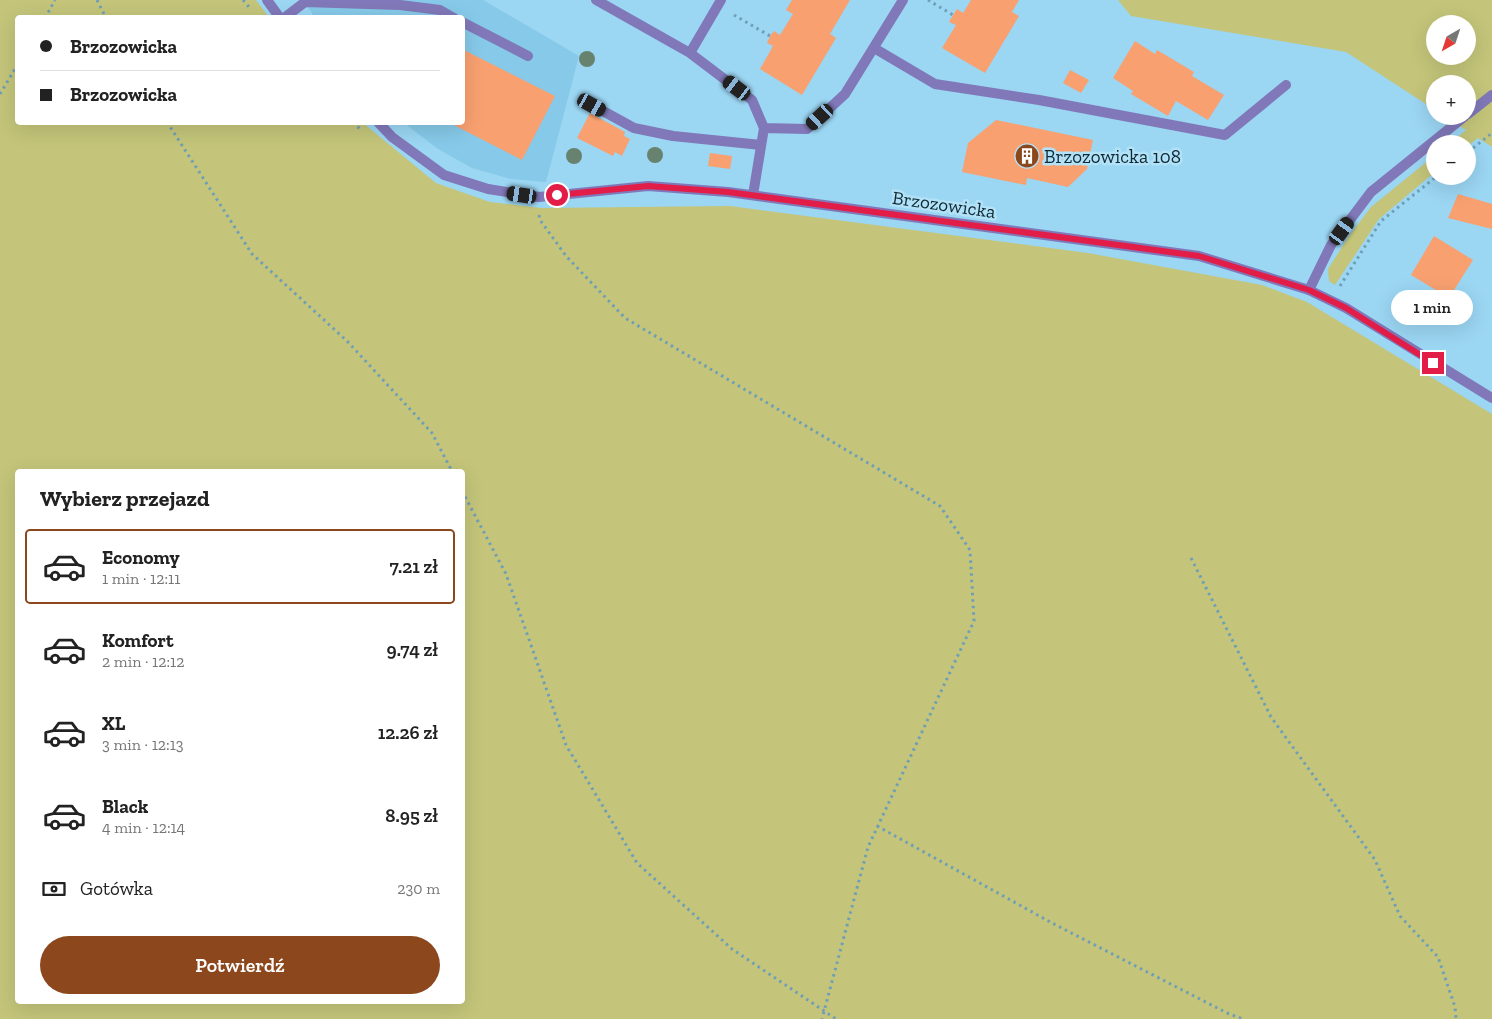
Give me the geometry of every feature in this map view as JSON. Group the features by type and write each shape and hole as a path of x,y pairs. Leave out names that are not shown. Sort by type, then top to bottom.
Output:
{"street":[{"path":"267,0 278,15"},
{"path":"596,0 690,52 752,100 764,128 754,195"},
{"path":"764,128 807,129 845,94 903,0"},
{"path":"288,15 305,2 400,5 440,10 449,15"},
{"path":"690,52 720,3"},
{"path":"465,24 528,56"},
{"path":"874,48 935,84 1039,100 1225,135 1286,85"},
{"path":"1476,107 1492,95"},
{"path":"592,105 634,128 673,136 761,146"},
{"name":"Brzozowicka","path":"381,125 392,137 444,175 488,190 538,197 648,186 754,195 1199,256 1309,290 1346,308 1492,398"},
{"path":"1309,290 1331,246 1371,192 1454,125"}],"path":[{"path":"47,15 55,0"},
{"path":"97,0 104,15"},
{"path":"928,0 953,15"},
{"path":"720,3 770,36"},
{"path":"0,94 15,69"},
{"path":"169,125 252,254 348,341 432,433 451,469"},
{"path":"356,125 368,136"},
{"path":"1476,146 1492,133"},
{"path":"1337,290 1381,221 1426,185"},
{"path":"547,213 538,213 540,220 566,256 625,318 940,506 970,550 974,621 868,847 822,1019"},
{"path":"465,497 506,574 566,745 637,863 732,949 836,1019"},
{"path":"1191,558 1271,717 1375,860 1400,916 1438,957 1455,1007 1456,1019"},
{"path":"878,826 1052,923 1227,1013 1243,1019"}],"shaded area":[{"path":"303,0 483,0 579,56 546,182 511,179 472,168 438,149 407,125 465,125 465,15 312,15"}],"green space":[{"path":"0,0 256,0 267,15 15,15 15,125 365,125 436,183 490,202 541,208 730,206 1088,253 1262,285 1307,302 1492,414 1492,1019 0,1019"},
{"path":"1118,0 1492,0 1492,147 1478,138 1476,140 1476,135 1460,135 1466,130 1458,125 1476,125 1476,75 1426,75 1426,104 1346,52 1131,16"},
{"path":"1426,162 1426,180 1379,219 1335,285 1329,281 1328,269 1349,236 1371,207"}],"building":[{"path":"792,0 850,0 830,34 836,38 802,95 760,69 773,46 767,43 770,36 774,31 780,35 793,14 786,10"},
{"path":"971,0 1019,0 1012,12 1019,16 985,73 942,48 956,25 949,22 953,15 957,9 963,13"},
{"path":"1135,41 1155,54 1157,50 1194,72 1192,76 1224,95 1208,120 1176,101 1168,116 1131,94 1133,91 1113,78"},
{"path":"465,51 555,96 522,160 454,125 465,125"},
{"path":"1070,70 1089,80 1081,93 1063,83"},
{"path":"590,113 625,132 624,136 630,139 622,156 615,152 613,156 577,138"},
{"name":"Brzozowicka 108","path":"996,120 1093,140 1087,169 1068,187 1027,178 1026,185 962,172 968,143"},
{"path":"710,153 732,156 730,169 708,166"},
{"path":"1458,194 1492,204 1492,229 1448,218"},
{"path":"1434,236 1473,260 1449,298 1411,275"}],"place":[{"name":"Brzozowicka 108","path":"1027,156"}],"route":[{"path":"557,195 648,186 728,192 1199,256 1309,290 1346,308 1433,363"}]}
